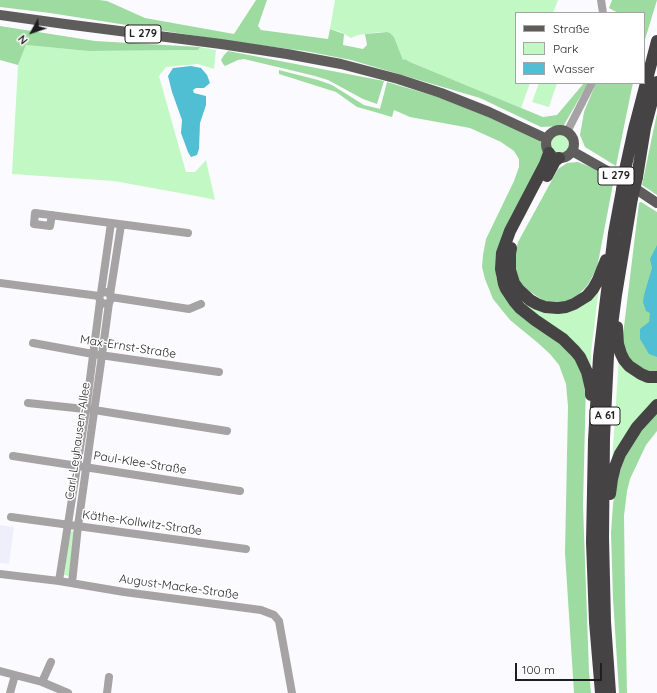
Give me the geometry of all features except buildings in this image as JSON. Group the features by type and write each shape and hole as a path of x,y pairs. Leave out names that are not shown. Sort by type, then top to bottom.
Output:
{"highway":[{"name":"A 61","path":"601,693 592,542 594,440 599,357 614,232 625,170 657,41"},
{"name":"A 61","path":"610,693 606,622 604,538 604,438 608,356 616,295 632,198 645,128 657,82"},
{"path":"554,156 555,161 514,240 510,254 510,270 514,284 530,300 545,307 566,307 580,301 593,289 598,280 614,232"},
{"path":"554,156 545,164 510,231 502,254 501,269 504,284 514,301 527,314 569,344 584,364 590,385 590,418 594,440"},
{"path":"616,295 618,344 624,360 634,371 648,377 657,377"},
{"path":"604,538 608,526 609,499 612,479 620,454 637,427 657,405"}],"main road":[{"name":"L 279","path":"0,15 221,44 341,64 398,79 441,93 489,112 547,139"},
{"path":"558,130 567,132 573,138 574,142 572,151 567,156 554,156 546,146 547,139 553,132 558,130"},
{"name":"L 279","path":"572,151 657,203"}],"street":[{"path":"601,0 603,12"},
{"path":"567,132 591,84"},
{"path":"52,216 188,234"},
{"name":"Carl-Leyhausen-Allee","path":"72,583 78,526 87,467 93,354 111,223"},
{"name":"Carl-Leyhausen-Allee","path":"60,581 77,466 102,356 121,225"},
{"path":"2,284 100,297 105,292 109,293 110,298 189,309 201,304"},
{"name":"Max-Ernst-Straße","path":"33,343 102,356 219,372"},
{"path":"28,403 90,410 227,431"},
{"name":"Paul-Klee-Straße","path":"13,456 240,490"},
{"name":"Käthe-Kollwitz-Straße","path":"10,517 246,549"},
{"name":"August-Macke-Straße","path":"0,574 60,581 124,592 261,610 274,615 279,621 292,693"},
{"path":"42,682 51,662"},
{"path":"0,671 42,682 68,693"},
{"path":"10,693 15,675"},
{"path":"107,693 109,676"}],"shaded area":[{"path":"0,525 14,527 9,564 0,563"}],"green space":[{"path":"0,0 99,0 107,1 145,18 234,34 256,0 267,0 258,26 261,30 328,39 330,29 344,34 343,45 363,49 367,45 365,34 387,32 394,37 403,60 405,59 543,117 557,115 583,84 587,84 564,125 541,127 480,98 351,60 305,51 235,42 50,13 0,7"},
{"path":"335,0 558,0 553,12 515,12 515,84 530,84 521,108 405,59 403,60 394,37 390,33 380,32 358,35 351,38 339,31 330,29"},
{"path":"612,0 657,0 645,40 645,12 616,12 609,8"},
{"path":"0,26 95,41 200,47 198,50 88,51 26,45 18,65 0,60"},
{"path":"26,45 88,51 198,50 200,47 216,50 214,69 198,64 166,67 159,76 186,172 195,172 206,160 215,200 114,181 12,174 18,65"},
{"path":"228,51 384,81 377,104 363,99 328,80 315,76 244,59 225,66 221,60"},
{"path":"279,70 332,85 364,105 380,109 387,82 465,105 539,139 543,146 544,154 496,255 496,277 506,299 568,351 577,362 586,384 583,505 591,693 574,693 565,553 568,406 566,384 559,365 550,354 510,320 493,299 482,267 486,239 514,181 519,167 519,159 514,151 501,142 470,128 410,117 394,110 392,117 357,107 336,92 279,74"},
{"path":"539,84 557,84 549,107 532,102"},
{"path":"596,84 633,84 616,166 585,147 580,135 584,112"},
{"path":"657,113 657,195 642,185"},
{"path":"560,132 569,135 572,144 569,153 560,156 551,153 548,144 551,135"},
{"path":"578,162 593,168 613,184 597,268 587,286 579,294 566,302 544,301 523,287 516,275 514,258 518,242 558,169 567,163"},
{"path":"641,202 657,212 657,373 652,373 634,364 627,357 624,346 623,335 639,203"},
{"path":"509,273 549,312 599,287 591,353 591,370 522,305"},
{"path":"619,356 657,380 657,401 612,463"},
{"path":"657,413 657,431 646,445 630,479 627,491 624,516 627,693 619,693 613,598 611,533 613,504 617,481 626,454 640,431"},
{"path":"74,531 69,576 64,575 70,532"}],"water":[{"path":"191,66 201,68 207,75 210,83 204,88 196,88 193,90 194,93 206,96 206,105 200,123 199,149 197,155 191,157 181,133 182,120 168,76 173,68"},
{"path":"657,245 657,357 649,354 640,339 640,329 649,322 650,313 646,311 643,302 652,268 650,259"}]}
